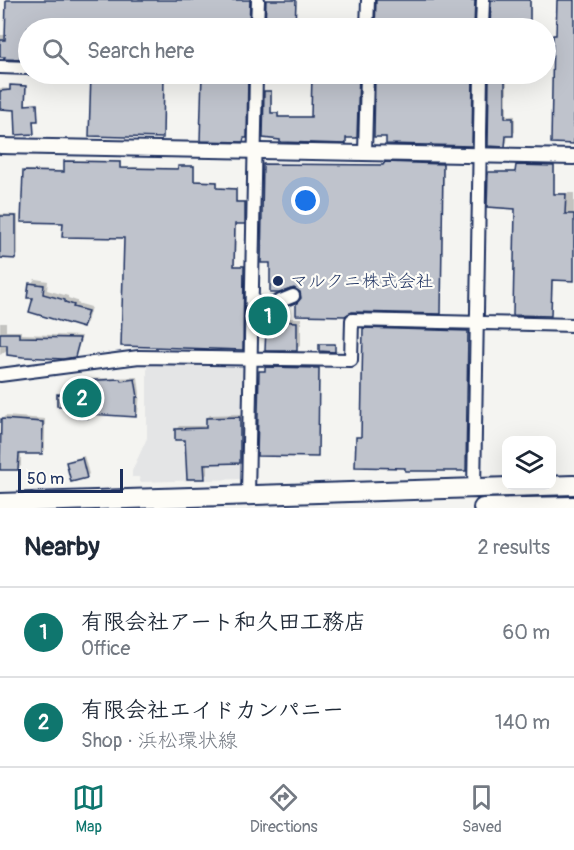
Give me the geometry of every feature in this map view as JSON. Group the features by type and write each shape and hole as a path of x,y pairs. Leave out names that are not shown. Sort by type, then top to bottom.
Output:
{"main road":[{"path":"0,503 574,485"},
{"path":"483,508 574,506"}],"street":[{"path":"257,18 258,0"},
{"path":"367,18 368,0"},
{"path":"482,18 483,0"},
{"path":"0,67 18,68"},
{"path":"248,496 256,84"},
{"path":"365,153 367,84"},
{"path":"474,489 481,84"},
{"path":"0,146 574,157"},
{"path":"251,309 258,310 293,296"},
{"path":"0,375 139,357 351,360 352,320 574,325"}],"shaded area":[{"path":"147,362 240,364 243,367 241,479 140,482 139,477 132,477 132,471 147,438"}],"building":[{"path":"6,0 250,0 249,18 18,18 18,60 0,57 0,40 5,40"},
{"path":"266,0 296,0 295,18 265,18"},
{"path":"376,0 475,0 474,18 375,18"},
{"path":"491,0 530,0 530,18 490,18"},
{"path":"557,0 574,0 574,144 551,143 552,84 556,84"},
{"path":"91,84 164,84 163,138 89,136"},
{"path":"202,84 248,84 247,138 244,138 243,142 200,141"},
{"path":"312,84 359,84 357,138 346,138 346,144 280,142 280,140 263,138 264,91 271,91 271,113 278,113 278,117 311,117"},
{"path":"375,84 473,84 472,146 386,144 386,137 374,137"},
{"path":"489,84 505,84 505,118 513,118 513,136 506,136 505,147 488,146"},
{"path":"10,85 26,86 25,105 37,104 38,121 33,121 34,134 16,135 15,110 0,109 0,91 10,90"},
{"path":"64,161 120,162 120,168 178,169 178,166 194,166 194,181 217,182 217,188 236,189 236,202 245,202 245,224 235,224 234,266 244,266 243,350 121,346 124,238 62,237 63,223 21,222 23,171 64,172"},
{"path":"385,162 443,164 441,314 352,312 345,316 296,315 296,304 301,298 300,292 294,288 279,293 270,293 270,263 261,263 263,164 383,165"},
{"path":"516,165 554,166 554,194 566,194 565,214 574,214 574,281 552,280 551,316 513,315 515,209 487,207 488,172 515,172"},
{"path":"0,216 16,216 16,259 0,258"},
{"path":"29,283 44,285 43,294 65,300 74,305 73,307 88,311 83,328 29,312 33,298 27,298"},
{"path":"274,312 277,321 297,322 297,351 265,351 266,328 262,317"},
{"path":"363,328 468,331 466,471 405,471 405,468 355,467 356,437 361,437"},
{"path":"0,333 19,333 19,337 80,338 75,357 63,359 23,357 7,355 7,345 0,345"},
{"path":"319,344 335,344 335,352 319,351"},
{"path":"265,367 319,368 318,457 257,456 259,371 265,371"},
{"path":"120,379 121,381 135,379 138,397 136,397 136,417 89,414 89,418 78,418 78,406 57,406 57,394 78,395 79,381"},
{"path":"240,417 240,463 204,464 205,479 187,479 185,440 175,440 175,429 206,428 206,418"},
{"path":"1,419 43,422 42,454 19,454 18,470 0,470"},
{"path":"82,458 87,478 71,482 66,462"}],"place":[{"name":"マルクニ株式会社","path":"278,281"},
{"name":"有限会社アート和久田工務店","path":"268,316"},
{"name":"有限会社エイドカンパニー","path":"82,398"}]}
